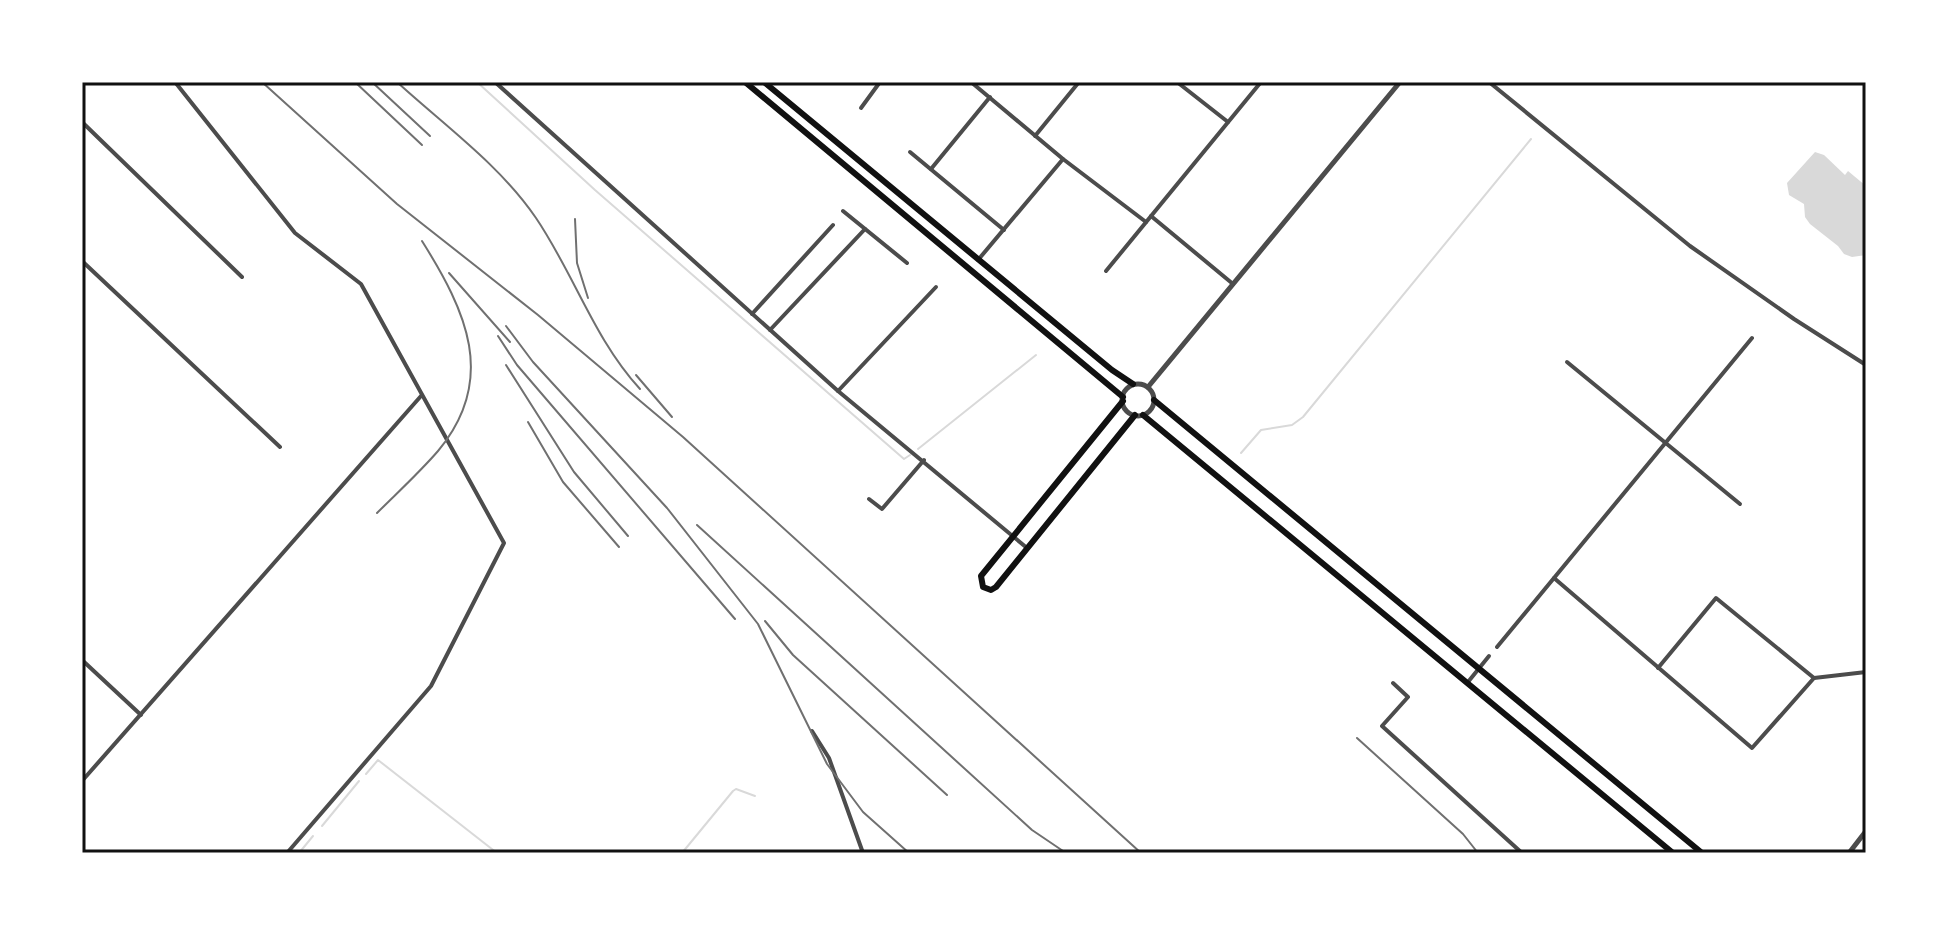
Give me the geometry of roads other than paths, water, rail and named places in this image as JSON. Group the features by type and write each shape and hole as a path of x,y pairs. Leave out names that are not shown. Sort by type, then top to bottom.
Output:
{"main road":[{"path":"745,82 1123,399 981,576 983,587 991,590 996,587 1135,415"},
{"path":"764,82 1133,384"},
{"path":"1154,400 1478,671 1702,853"},
{"path":"1143,415 1673,853"}],"street":[{"path":"175,82 295,233 361,284 503,537 503,549 431,686 287,853"},
{"path":"495,82 838,391 1027,548"},
{"path":"861,108 880,82"},
{"path":"971,82 1063,159 1146,222"},
{"path":"1035,136 1079,82"},
{"path":"1177,82 1228,122"},
{"path":"1106,271 1261,82"},
{"path":"1148,387 1400,82"},
{"path":"1489,82 1690,246 1866,365"},
{"path":"931,169 990,97"},
{"path":"82,122 242,277"},
{"path":"910,152 1004,230"},
{"path":"978,260 1063,159"},
{"path":"843,211 907,263"},
{"path":"1151,216 1233,284"},
{"path":"752,314 833,225"},
{"path":"770,330 865,229"},
{"path":"82,261 280,447"},
{"path":"838,391 936,287"},
{"path":"1497,647 1752,338"},
{"path":"1567,362 1740,504"},
{"path":"1133,384 1148,387 1154,400 1150,411 1135,415 1127,411 1123,399 1133,384"},
{"path":"82,781 422,395"},
{"path":"869,499 882,509 924,460"},
{"path":"1554,578 1752,748 1814,678 1866,672"},
{"path":"1658,668 1716,598 1814,678"},
{"path":"1468,683 1489,656"},
{"path":"82,660 141,715"},
{"path":"1393,683 1408,697 1382,726 1522,853"},
{"path":"812,731 829,758 863,853"},
{"path":"1849,853 1866,831"}],"waterway":[{"path":"477,82 595,190 904,459 910,455"},
{"path":"1241,453 1261,430 1292,425 1303,417 1531,139"},
{"path":"918,449 1036,355"},
{"path":"366,774 378,760 497,853"},
{"path":"322,826 359,781"},
{"path":"682,853 733,791 736,789 755,796"},
{"path":"299,853 313,836"},
{"path":"1863,853 1866,849"}],"railway":[{"path":"262,82 397,204 538,315 683,437 1141,853"},
{"path":"355,82 422,145"},
{"path":"372,82 430,136"},
{"path":"397,82 471,146 522,199 549,239 610,349 640,389"},
{"path":"575,219 577,263 588,298"},
{"path":"377,513 438,451 456,424 467,398 471,371 469,345 462,319 452,293 422,241"},
{"path":"449,273 510,342"},
{"path":"506,326 533,362 667,508 758,624 827,764 863,812 909,853"},
{"path":"498,336 517,365 735,619"},
{"path":"506,365 574,472 628,536"},
{"path":"636,375 672,417"},
{"path":"528,422 563,482 619,547"},
{"path":"697,525 1032,830 1066,853"},
{"path":"765,621 793,655 947,795"},
{"path":"1357,738 1463,834 1478,853"}]}
